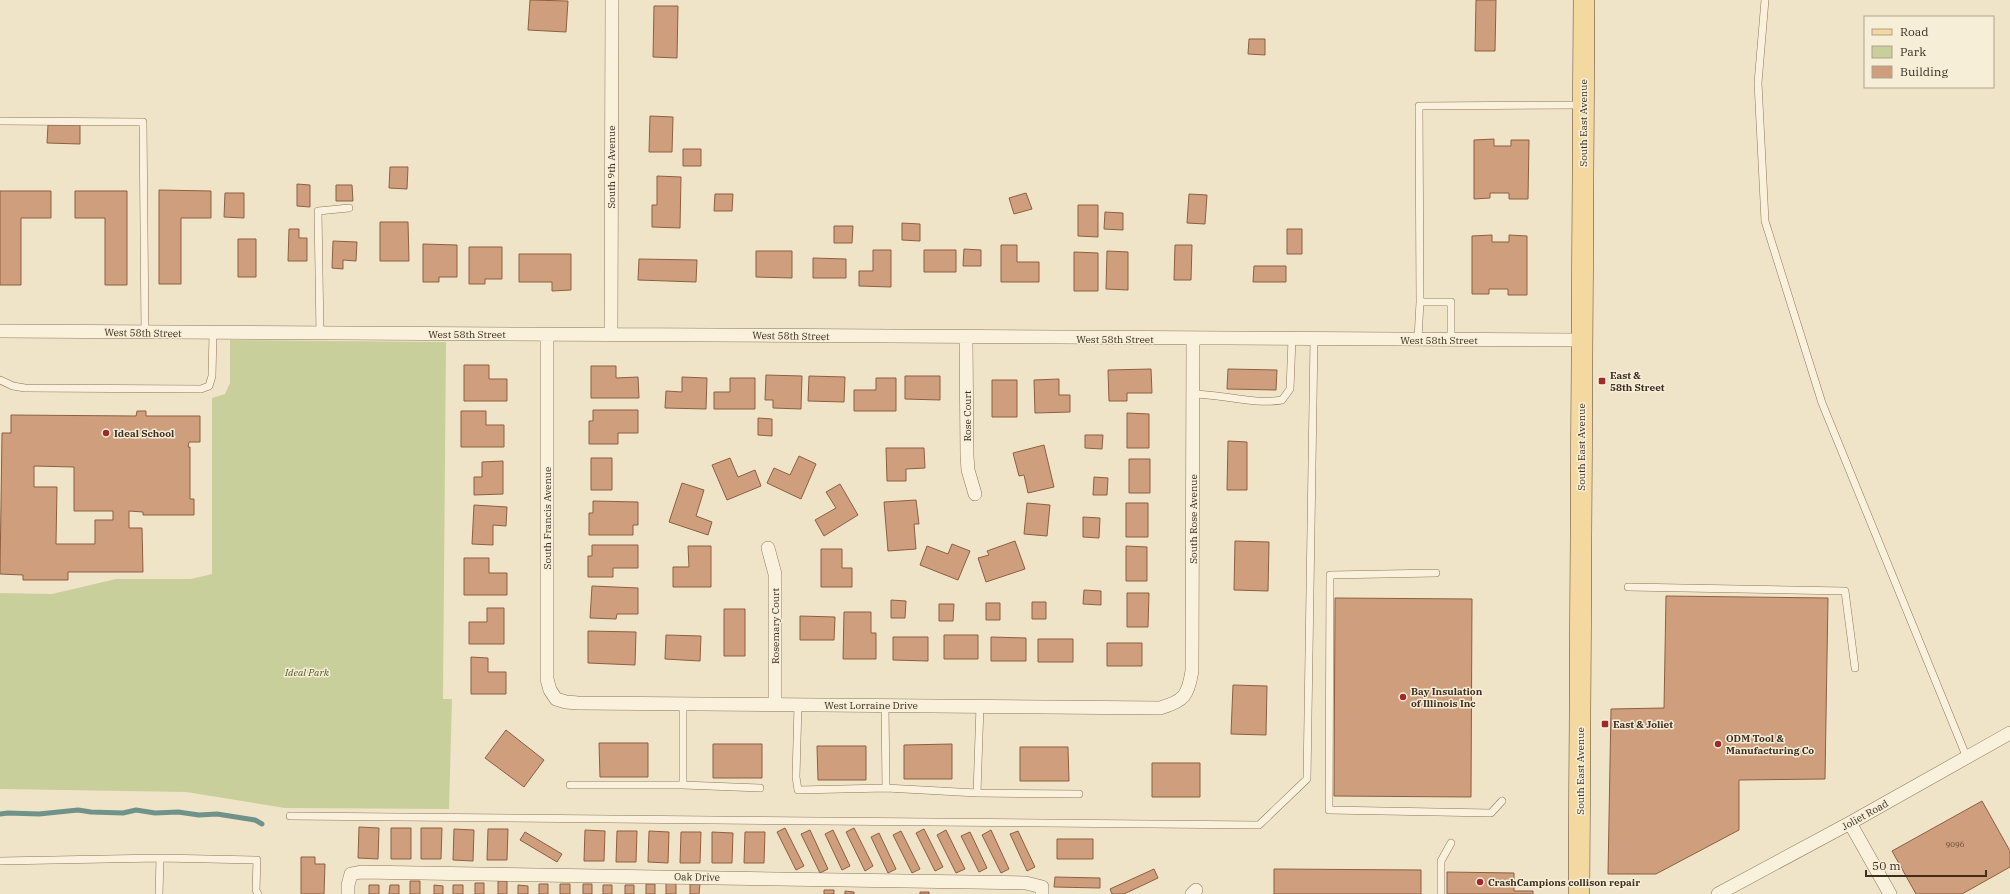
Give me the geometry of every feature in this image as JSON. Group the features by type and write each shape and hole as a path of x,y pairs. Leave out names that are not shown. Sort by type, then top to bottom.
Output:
{"main road":[{"name":"South East Avenue","path":"1579,894 1584,0"}],"street":[{"name":"South 9th Avenue","path":"611,334 612,0"},
{"name":"West 58th Street","path":"0,331 320,334 611,334 966,338 1582,340"},
{"name":"South Francis Avenue","path":"547,335 547,679 550,690 556,699"},
{"name":"Rose Court","path":"966,338 967,456 968,470 975,494"},
{"name":"South Rose Avenue","path":"1184,698 1190,685 1192,671 1193,339"},
{"name":"Rosemary Court","path":"768,548 774,574 775,705"},
{"name":"West Lorraine Drive","path":"556,699 578,703 1160,708 1174,704 1184,698"},
{"name":"Joliet Road","path":"1718,894 1850,823 2010,733"},
{"path":"1850,823 1890,894"},
{"name":"Oak Drive","path":"348,894 348,885 351,874 361,872 1026,882 1042,890"}],"lane":[{"path":"1765,0 1758,82 1765,221 1822,403 1967,758"},
{"path":"1418,340 1420,302 1418,106 1583,105"},
{"path":"0,121 144,122 145,333"},
{"path":"320,334 318,211 349,208"},
{"path":"1420,302 1451,302 1451,340"},
{"path":"0,380 13,386 25,388 201,389 209,386 212,376 213,333"},
{"path":"1193,394 1209,394 1244,399 1282,400 1290,389 1292,339"},
{"path":"290,816 1259,825 1307,780 1314,339"},
{"path":"1436,573 1330,575 1329,810 1491,813 1502,801"},
{"path":"1628,587 1845,591 1855,668"},
{"path":"683,704 683,785"},
{"path":"798,705 796,777 798,790 886,788 1079,794"},
{"path":"886,706 886,788"},
{"path":"978,792 980,706"},
{"path":"570,785 683,785 760,788"},
{"path":"1441,894 1441,861 1451,843"},
{"path":"0,861 160,858 257,860 256,890 258,894"},
{"path":"159,894 160,858"}],"green space":[{"name":"Ideal Park","path":"230,340 446,342 443,699 452,699 449,809 285,808 186,792 0,789 0,593 52,594 116,579 191,579 212,574 212,398 225,394 230,383"}],"building":[{"path":"530,0 568,1 566,32 528,30"},
{"path":"1476,0 1496,0 1495,51 1475,51"},
{"path":"654,6 678,6 677,58 653,57"},
{"path":"1249,39 1265,39 1265,55 1248,54"},
{"path":"650,116 673,117 672,152 649,152"},
{"path":"48,125 80,125 80,144 47,143"},
{"path":"1494,139 1494,146 1511,146 1511,140 1529,140 1528,199 1509,199 1509,193 1490,193 1490,198 1474,199 1474,140"},
{"path":"683,149 701,149 701,166 683,166"},
{"path":"390,167 408,167 407,189 389,188"},
{"path":"657,176 681,177 680,228 652,227 652,205 657,205"},
{"path":"297,184 310,185 310,207 297,206"},
{"path":"336,185 352,185 353,201 336,201"},
{"path":"159,190 211,191 211,218 181,218 181,284 159,284"},
{"path":"0,191 51,191 51,218 21,218 21,285 0,285"},
{"path":"75,191 127,191 127,285 105,285 105,218 75,218"},
{"path":"225,193 244,193 244,218 224,217"},
{"path":"1026,193 1032,209 1014,214 1009,198"},
{"path":"715,194 733,194 732,211 714,211"},
{"path":"1189,194 1207,195 1205,224 1187,223"},
{"path":"1078,205 1098,205 1098,237 1078,236"},
{"path":"1105,212 1123,213 1123,230 1104,229"},
{"path":"380,222 408,222 409,261 380,261"},
{"path":"902,223 920,224 920,241 902,240"},
{"path":"834,226 853,226 852,243 834,243"},
{"path":"289,229 299,229 299,238 307,238 307,261 288,261"},
{"path":"1287,229 1302,229 1302,254 1287,254"},
{"path":"1492,235 1492,242 1509,242 1509,235 1527,236 1527,295 1508,295 1508,289 1489,289 1489,294 1472,294 1472,236"},
{"path":"238,239 256,239 256,277 238,277"},
{"path":"333,241 357,242 356,261 343,260 343,269 332,268"},
{"path":"423,244 457,245 457,277 439,277 439,282 423,282"},
{"path":"1001,245 1017,245 1017,262 1039,262 1039,282 1001,282"},
{"path":"1175,245 1192,245 1191,280 1174,280"},
{"path":"469,247 502,247 502,279 485,279 485,284 469,284"},
{"path":"964,249 981,250 981,266 963,266"},
{"path":"873,250 891,250 891,287 859,286 859,271 873,271"},
{"path":"924,250 956,250 956,272 924,272"},
{"path":"756,251 792,251 792,278 756,277"},
{"path":"1107,251 1128,252 1128,290 1106,289"},
{"path":"1074,252 1098,253 1098,291 1074,291"},
{"path":"519,254 571,254 571,290 552,291 552,282 519,282"},
{"path":"813,258 846,259 846,278 813,278"},
{"path":"639,259 697,260 696,282 638,280"},
{"path":"1254,266 1286,266 1286,282 1253,282"},
{"path":"464,365 489,365 489,379 507,379 507,401 464,401"},
{"path":"591,366 616,366 616,378 638,377 639,398 591,398"},
{"path":"1151,369 1152,393 1127,393 1127,401 1109,401 1108,370"},
{"path":"1228,369 1277,370 1276,390 1227,389"},
{"path":"766,375 802,376 801,409 773,408 773,400 765,400"},
{"path":"809,376 845,377 844,402 808,401"},
{"path":"905,376 940,376 940,400 905,399"},
{"path":"682,377 707,378 706,409 665,408 666,391 682,392"},
{"path":"730,378 755,378 755,409 714,409 714,392 730,392"},
{"path":"876,378 896,378 896,411 854,411 854,390 876,390"},
{"path":"1059,379 1059,395 1070,395 1070,412 1035,413 1034,380"},
{"path":"992,380 1017,380 1017,417 992,417"},
{"path":"593,410 638,410 638,433 618,433 618,444 589,444 589,421 593,421"},
{"path":"137,411 146,411 146,416 200,416 200,442 189,442 188,447 190,447 190,499 194,499 194,515 143,515 143,512 129,511 129,528 142,528 143,572 68,572 68,580 23,580 23,575 0,574 2,433 11,433 11,415 136,416","holes":["34,466 74,467 74,511 113,511 113,520 95,520 95,544 56,544 57,487 34,487"]},
{"path":"461,411 486,411 486,425 504,425 504,447 461,447"},
{"path":"1127,413 1149,414 1149,448 1127,448"},
{"path":"758,418 772,419 772,436 758,435"},
{"path":"1085,435 1103,435 1102,449 1085,448"},
{"path":"1228,441 1247,442 1247,490 1227,490"},
{"path":"1044,445 1054,487 1028,493 1024,475 1019,476 1013,453"},
{"path":"886,448 924,448 925,468 906,469 906,481 887,481"},
{"path":"799,456 816,464 801,499 767,483 774,468 790,475"},
{"path":"591,458 612,458 612,490 591,490"},
{"path":"730,458 738,477 755,470 761,486 727,500 712,465"},
{"path":"1129,459 1150,459 1150,493 1129,493"},
{"path":"503,461 503,494 474,495 474,477 482,477 482,462"},
{"path":"1094,477 1108,478 1107,495 1093,495"},
{"path":"682,483 704,490 696,516 712,522 708,535 669,522"},
{"path":"840,484 858,515 824,536 815,520 836,508 826,492"},
{"path":"916,500 919,524 914,524 916,549 888,551 884,502"},
{"path":"593,501 638,502 638,525 633,525 633,535 589,535 589,513 593,513"},
{"path":"1027,503 1050,505 1047,536 1024,534"},
{"path":"1126,503 1148,503 1148,537 1126,537"},
{"path":"474,505 507,507 506,526 493,525 493,545 472,544"},
{"path":"1083,517 1100,518 1099,538 1083,537"},
{"path":"1015,541 1025,569 986,582 978,558 989,555 987,551"},
{"path":"1235,541 1269,542 1268,591 1234,590"},
{"path":"952,544 970,551 958,580 920,565 927,546 948,554"},
{"path":"592,545 638,545 638,568 613,568 613,577 588,577 588,556 592,556"},
{"path":"688,546 711,546 711,587 673,587 673,567 689,567"},
{"path":"1126,546 1147,547 1147,581 1126,581"},
{"path":"821,549 842,549 842,568 852,568 852,587 821,587"},
{"path":"464,558 489,558 489,573 507,573 507,595 464,595"},
{"path":"592,586 638,588 638,614 617,614 616,619 590,618"},
{"path":"1084,590 1101,591 1101,605 1083,604"},
{"path":"1127,593 1149,593 1148,627 1127,627"},
{"name":"ODM Tool & Manufacturing Co","path":"1666,596 1828,598 1825,779 1739,780 1739,830 1656,874 1608,874 1611,709 1664,708"},
{"name":"Bay Insulation of Illinois Inc","path":"1335,598 1472,599 1471,797 1334,796"},
{"path":"891,600 906,601 905,618 891,618"},
{"path":"1032,602 1046,602 1046,619 1032,619"},
{"path":"986,603 1000,603 1000,620 986,620"},
{"path":"939,604 954,604 953,621 939,621"},
{"path":"487,608 504,608 504,644 469,644 469,622 487,622"},
{"path":"724,609 745,609 745,656 724,656"},
{"path":"844,612 871,612 871,633 876,633 876,659 843,659"},
{"path":"800,616 835,617 834,640 800,640"},
{"path":"588,631 636,632 635,665 588,663"},
{"path":"666,635 701,636 700,661 665,659"},
{"path":"944,635 978,635 978,659 944,659"},
{"path":"893,637 928,637 928,661 893,660"},
{"path":"991,637 1026,638 1026,661 991,661"},
{"path":"1038,639 1073,639 1073,662 1038,662"},
{"path":"1107,643 1142,643 1142,666 1107,666"},
{"path":"471,657 488,658 488,672 506,672 506,694 471,694"},
{"path":"1233,685 1267,686 1266,735 1231,734"},
{"path":"506,730 544,760 524,787 485,758"},
{"path":"599,743 648,743 648,777 600,777"},
{"path":"713,744 762,744 762,778 713,778"},
{"path":"952,744 952,779 904,779 904,745"},
{"path":"817,746 866,746 866,780 818,780"},
{"path":"1020,747 1068,747 1069,781 1020,781"},
{"path":"1152,763 1200,763 1200,797 1152,797"},
{"path":"1982,801 2010,851 2010,867 1962,894 1916,894 1892,851"},
{"path":"359,827 379,828 378,859 358,858"},
{"path":"391,828 411,828 411,859 391,859"},
{"path":"421,828 442,828 441,859 421,859"},
{"path":"785,828 804,866 796,870 777,832"},
{"path":"854,828 873,866 865,871 846,832"},
{"path":"454,829 474,830 473,861 453,860"},
{"path":"488,829 508,829 507,860 487,860"},
{"path":"924,829 943,867 935,871 916,833"},
{"path":"585,830 605,831 604,861 584,861"},
{"path":"810,830 828,869 820,873 801,834"},
{"path":"833,830 850,866 842,870 825,834"},
{"path":"946,830 965,869 956,873 937,835"},
{"path":"991,830 1009,869 1001,873 982,835"},
{"path":"617,831 637,831 636,862 616,862"},
{"path":"649,831 669,832 668,863 648,862"},
{"path":"901,831 920,869 912,873 893,835"},
{"path":"1018,831 1035,867 1027,871 1010,834"},
{"path":"525,832 562,854 557,862 520,840"},
{"path":"681,832 701,832 700,863 680,863"},
{"path":"712,832 733,833 732,863 712,863"},
{"path":"745,832 765,832 764,863 744,863"},
{"path":"970,832 987,868 979,872 961,836"},
{"path":"879,833 896,869 888,873 871,837"},
{"path":"1057,839 1093,839 1093,859 1057,859"},
{"path":"301,857 315,857 315,864 325,864 324,894 301,894"},
{"path":"1154,869 1158,878 1124,894 1112,894 1110,889"},
{"path":"1274,869 1421,870 1421,894 1274,894"},
{"name":"CrashCampions collison repair","path":"1447,872 1514,873 1514,891 1533,891 1533,894 1447,894"},
{"path":"1055,877 1100,878 1100,888 1054,887"},
{"path":"410,881 420,881 420,894 410,894"},
{"path":"498,881 507,881 507,894 498,894"},
{"path":"666,882 676,882 676,894 666,894"},
{"path":"475,883 484,883 484,894 475,894"},
{"path":"539,884 548,884 548,894 539,894"},
{"path":"560,884 570,884 570,894 560,894"},
{"path":"583,884 592,884 592,894 583,894"},
{"path":"646,884 655,884 655,894 646,894"},
{"path":"690,884 700,884 699,894 690,894"},
{"path":"369,885 379,885 379,894 369,894"},
{"path":"390,885 399,885 399,894 389,894"},
{"path":"434,885 443,886 443,894 434,894"},
{"path":"453,885 463,885 463,894 453,894"},
{"path":"518,885 528,886 528,894 518,894"},
{"path":"603,885 612,885 612,894 603,894"},
{"path":"625,885 634,885 634,894 625,894"},
{"path":"824,890 834,890 834,894 824,894"},
{"path":"845,891 854,892 854,894 845,894"},
{"path":"920,892 929,892 929,894 920,894"}],"waterway":[{"path":"0,814 39,814 78,810 123,813 136,810 155,813 178,812 199,815 217,814 255,820 262,824"}],"place":[{"name":"East & 58th Street","path":"1602,381"},
{"name":"Ideal School","path":"106,433"},
{"name":"Bay Insulation of Illinois Inc","path":"1403,697"},
{"name":"East & Joliet","path":"1605,724"},
{"name":"ODM Tool & Manufacturing Co","path":"1718,744"},
{"name":"CrashCampions collison repair","path":"1480,882"}]}
